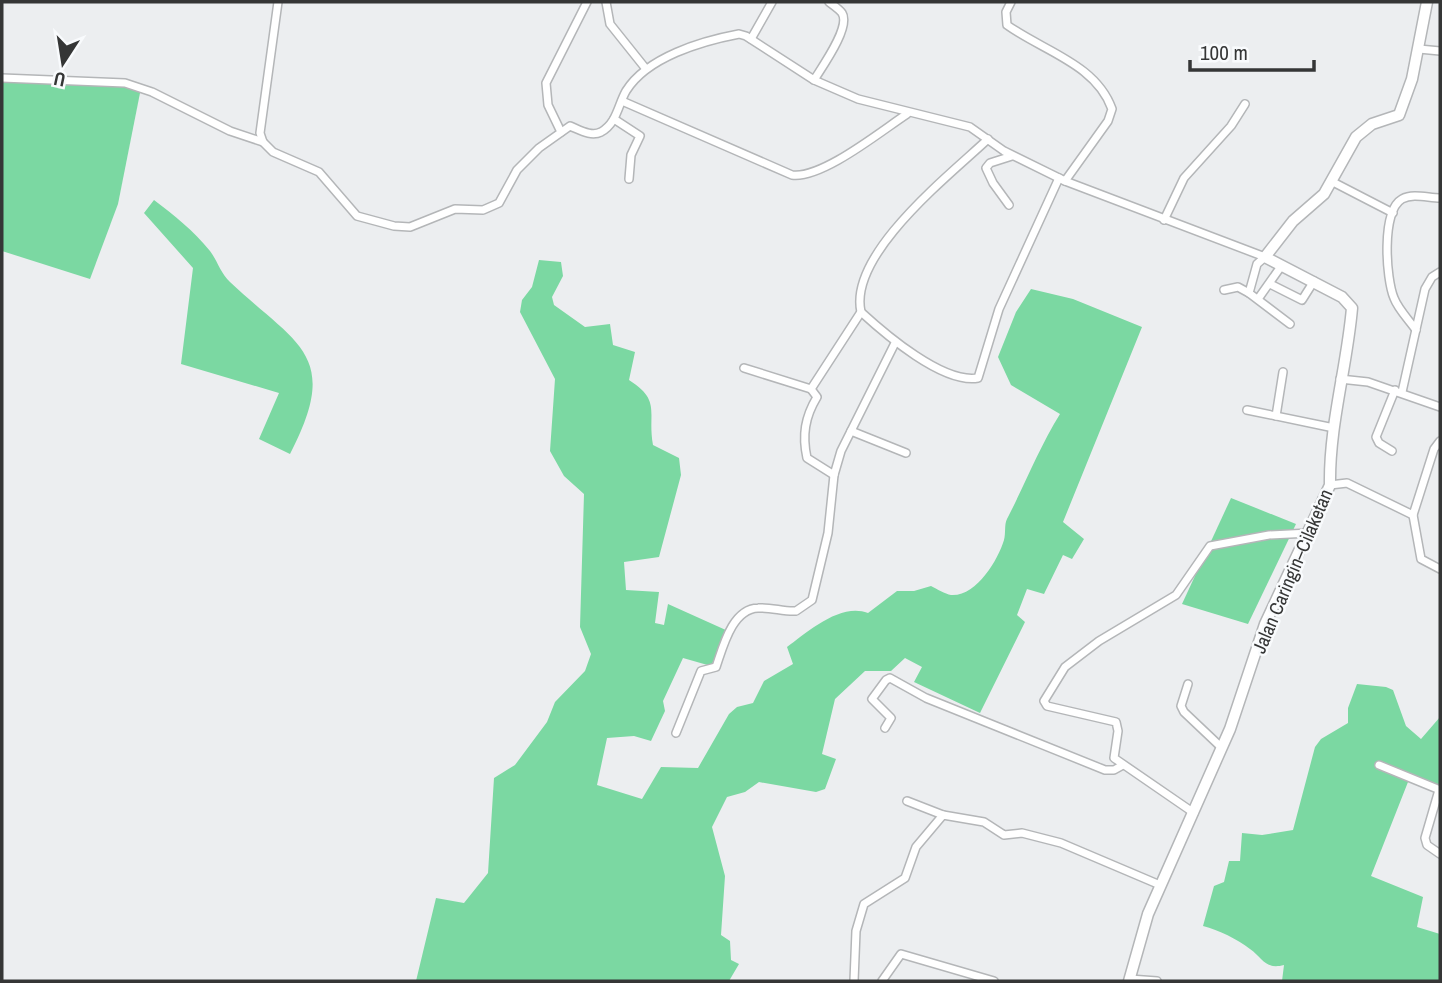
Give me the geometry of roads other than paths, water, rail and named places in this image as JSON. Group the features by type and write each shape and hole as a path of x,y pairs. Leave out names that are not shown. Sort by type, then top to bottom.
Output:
{"street":[{"path":"263,142 261,133 278,2"},
{"path":"561,132 548,105 546,83 587,2"},
{"path":"606,2 610,24 646,69"},
{"path":"751,39 772,2"},
{"path":"814,80 839,38 844,20 841,13 829,2"},
{"path":"861,312 895,343 952,374 978,378 999,309 1062,179 1108,121 1112,109 1104,91 1081,69 1007,25 1006,12 1011,2"},
{"path":"1249,293 1257,264 1293,221 1324,194 1356,137 1372,124 1399,115 1419,49 1427,2"},
{"path":"2,78 125,83 230,131 263,142 273,152 319,173 358,216 394,226 410,227 454,209 483,210 499,203 517,170 561,132 570,127 597,134 614,119 636,78 646,69 721,37 739,34 814,80 858,99 907,114 958,123 1012,156 1062,179 1265,257"},
{"path":"1419,49 1440,51"},
{"path":"622,101 802,177 842,157 907,114"},
{"path":"1164,220 1184,178 1231,126 1245,104"},
{"path":"614,119 640,136 631,155 629,179"},
{"path":"811,389 861,312 861,293 874,259 884,243 916,206 988,139"},
{"path":"1009,205 992,183 986,169 990,163 1012,156"},
{"path":"1331,181 1393,213"},
{"path":"1416,330 1394,299 1388,272 1386,241 1393,213 1402,200 1412,196 1440,198"},
{"name":"Jalan Caringin–Cilaketan","path":"1129,980 1148,914 1179,839 1194,813 1222,748 1265,624 1310,533 1330,485 1340,379 1348,350 1352,308 1342,297 1265,257"},
{"path":"1258,299 1282,265"},
{"path":"1392,452 1379,443 1376,437 1399,391 1425,289 1440,272"},
{"path":"1270,284 1302,300 1314,281"},
{"path":"1224,290 1238,287 1290,324"},
{"path":"676,733 701,671 716,667 729,631 745,612 756,608 796,611 812,600 828,533 834,475 851,431 895,343"},
{"path":"744,368 811,389 817,397 804,429 807,458 834,475"},
{"path":"1276,416 1283,372"},
{"path":"1340,379 1399,391 1440,407"},
{"path":"1247,410 1334,428"},
{"path":"851,431 906,453"},
{"path":"1440,441 1434,449 1413,515 1421,559 1440,569"},
{"path":"1330,485 1347,483 1413,515"},
{"path":"1194,813 1124,765 1113,754 1118,731 1116,722 1044,704 1059,674 1099,641 1176,595 1210,546 1269,535 1310,533"},
{"path":"885,728 891,718 872,699 890,678 926,698 1105,770 1114,771 1124,765"},
{"path":"1188,684 1181,706 1184,712 1222,748"},
{"path":"1379,765 1440,790 1425,838 1427,845 1440,854"},
{"path":"907,802 943,815 984,822 1004,835 1022,833 1061,843 1160,885"},
{"path":"854,981 856,931 864,904 905,877 916,847 943,815"},
{"path":"882,981 901,954 994,981"},
{"path":"1129,980 1157,981"}]}
